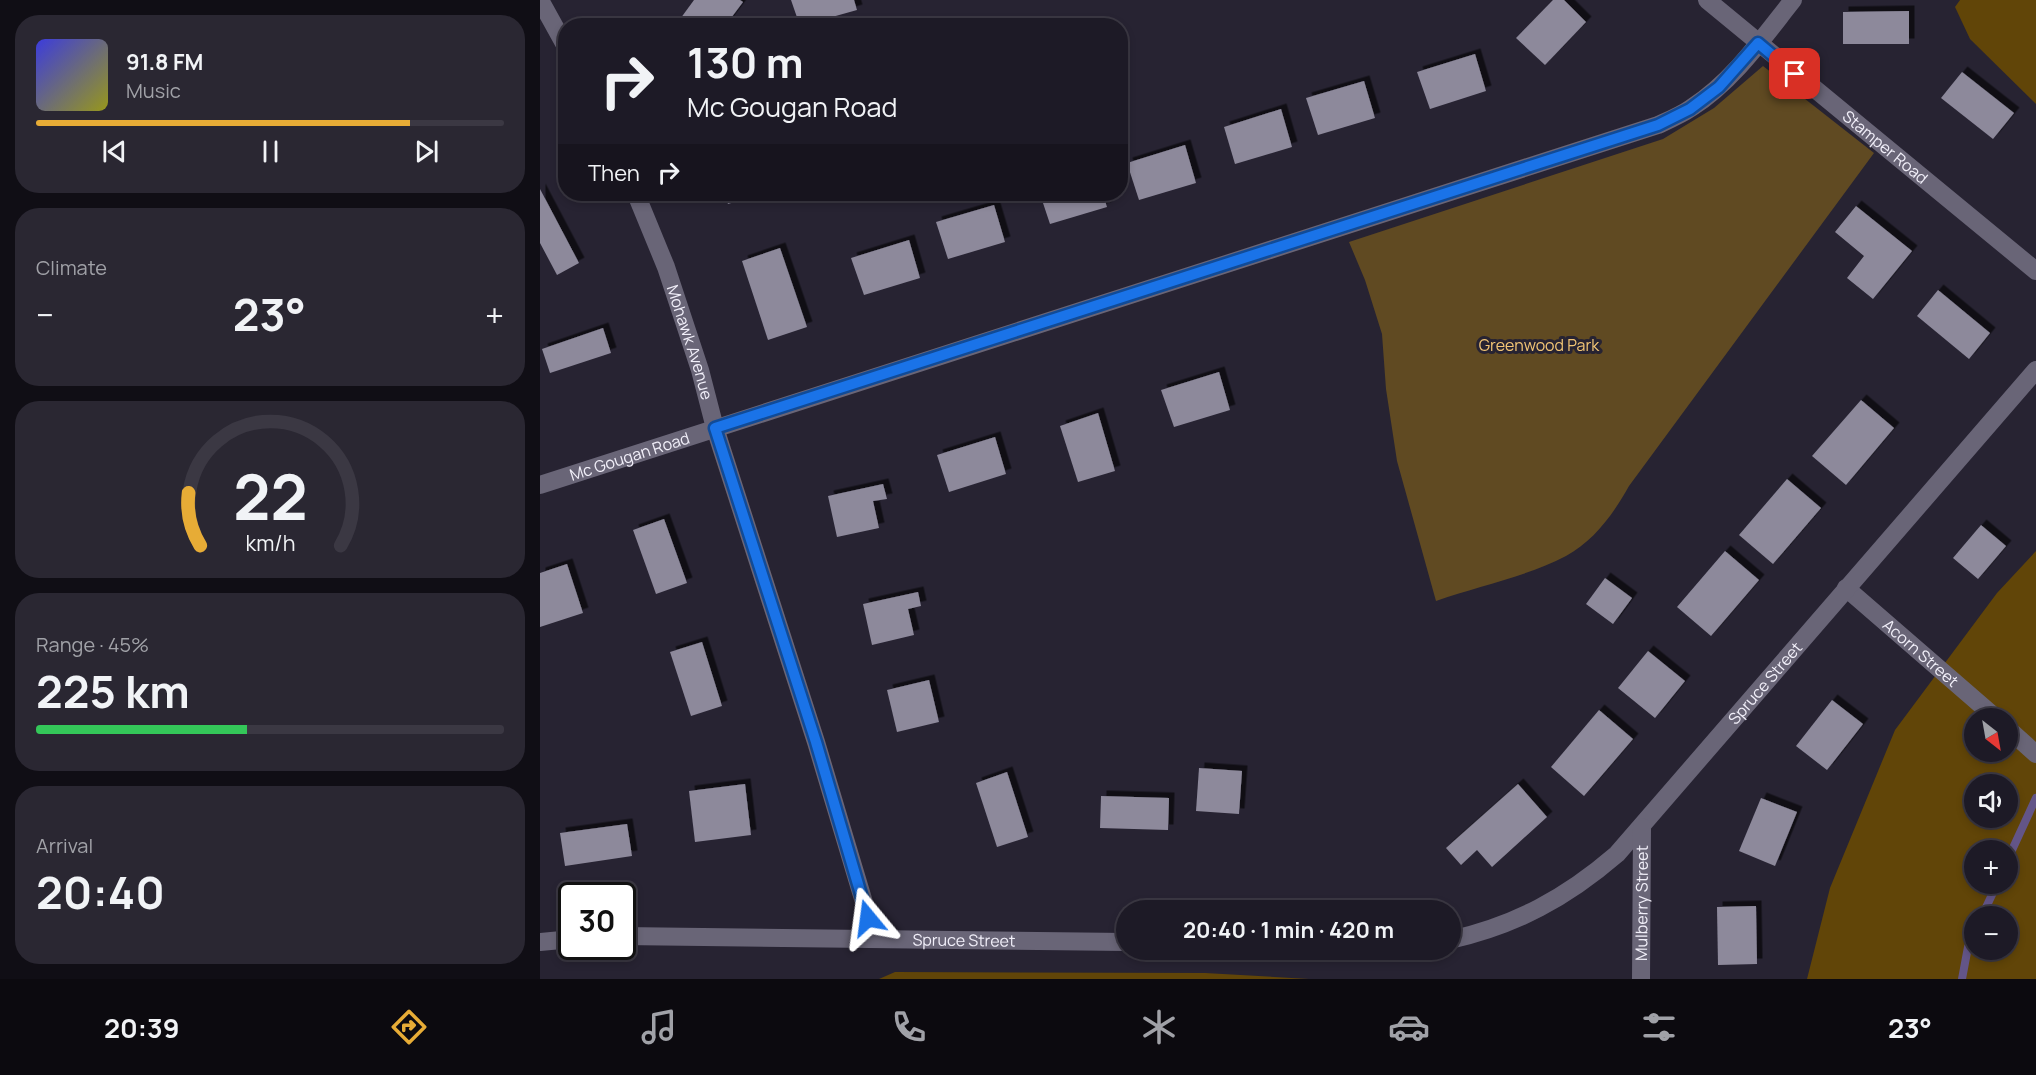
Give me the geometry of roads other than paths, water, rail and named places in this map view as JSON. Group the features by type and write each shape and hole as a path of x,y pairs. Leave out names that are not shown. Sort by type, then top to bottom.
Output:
{"street":[{"path":"540,0 558,33"},
{"name":"Stamper Road","path":"1707,0 2036,271"},
{"name":"Mc Gougan Road","path":"540,485 1658,125 1690,109 1719,87 1793,0"},
{"name":"Mohawk Avenue","path":"639,201 666,267 699,370 715,428 816,742 875,939"},
{"name":"Spruce Street","path":"1461,938 1512,922 1560,898 1597,872 1617,854 2036,370"},
{"name":"Acorn Street","path":"1846,588 1984,708"},
{"path":"2018,738 2036,754"},
{"name":"Mulberry Street","path":"1641,979 1642,827"},
{"name":"Spruce Street","path":"636,936 1116,942"},
{"path":"540,942 558,940"}],"waterway":[{"path":"2017,840 2036,798"},
{"path":"1987,906 1992,894"},
{"path":"1962,979 1966,960"}],"park label":[{"name":"Greenwood Park","path":"1539,345"}]}
